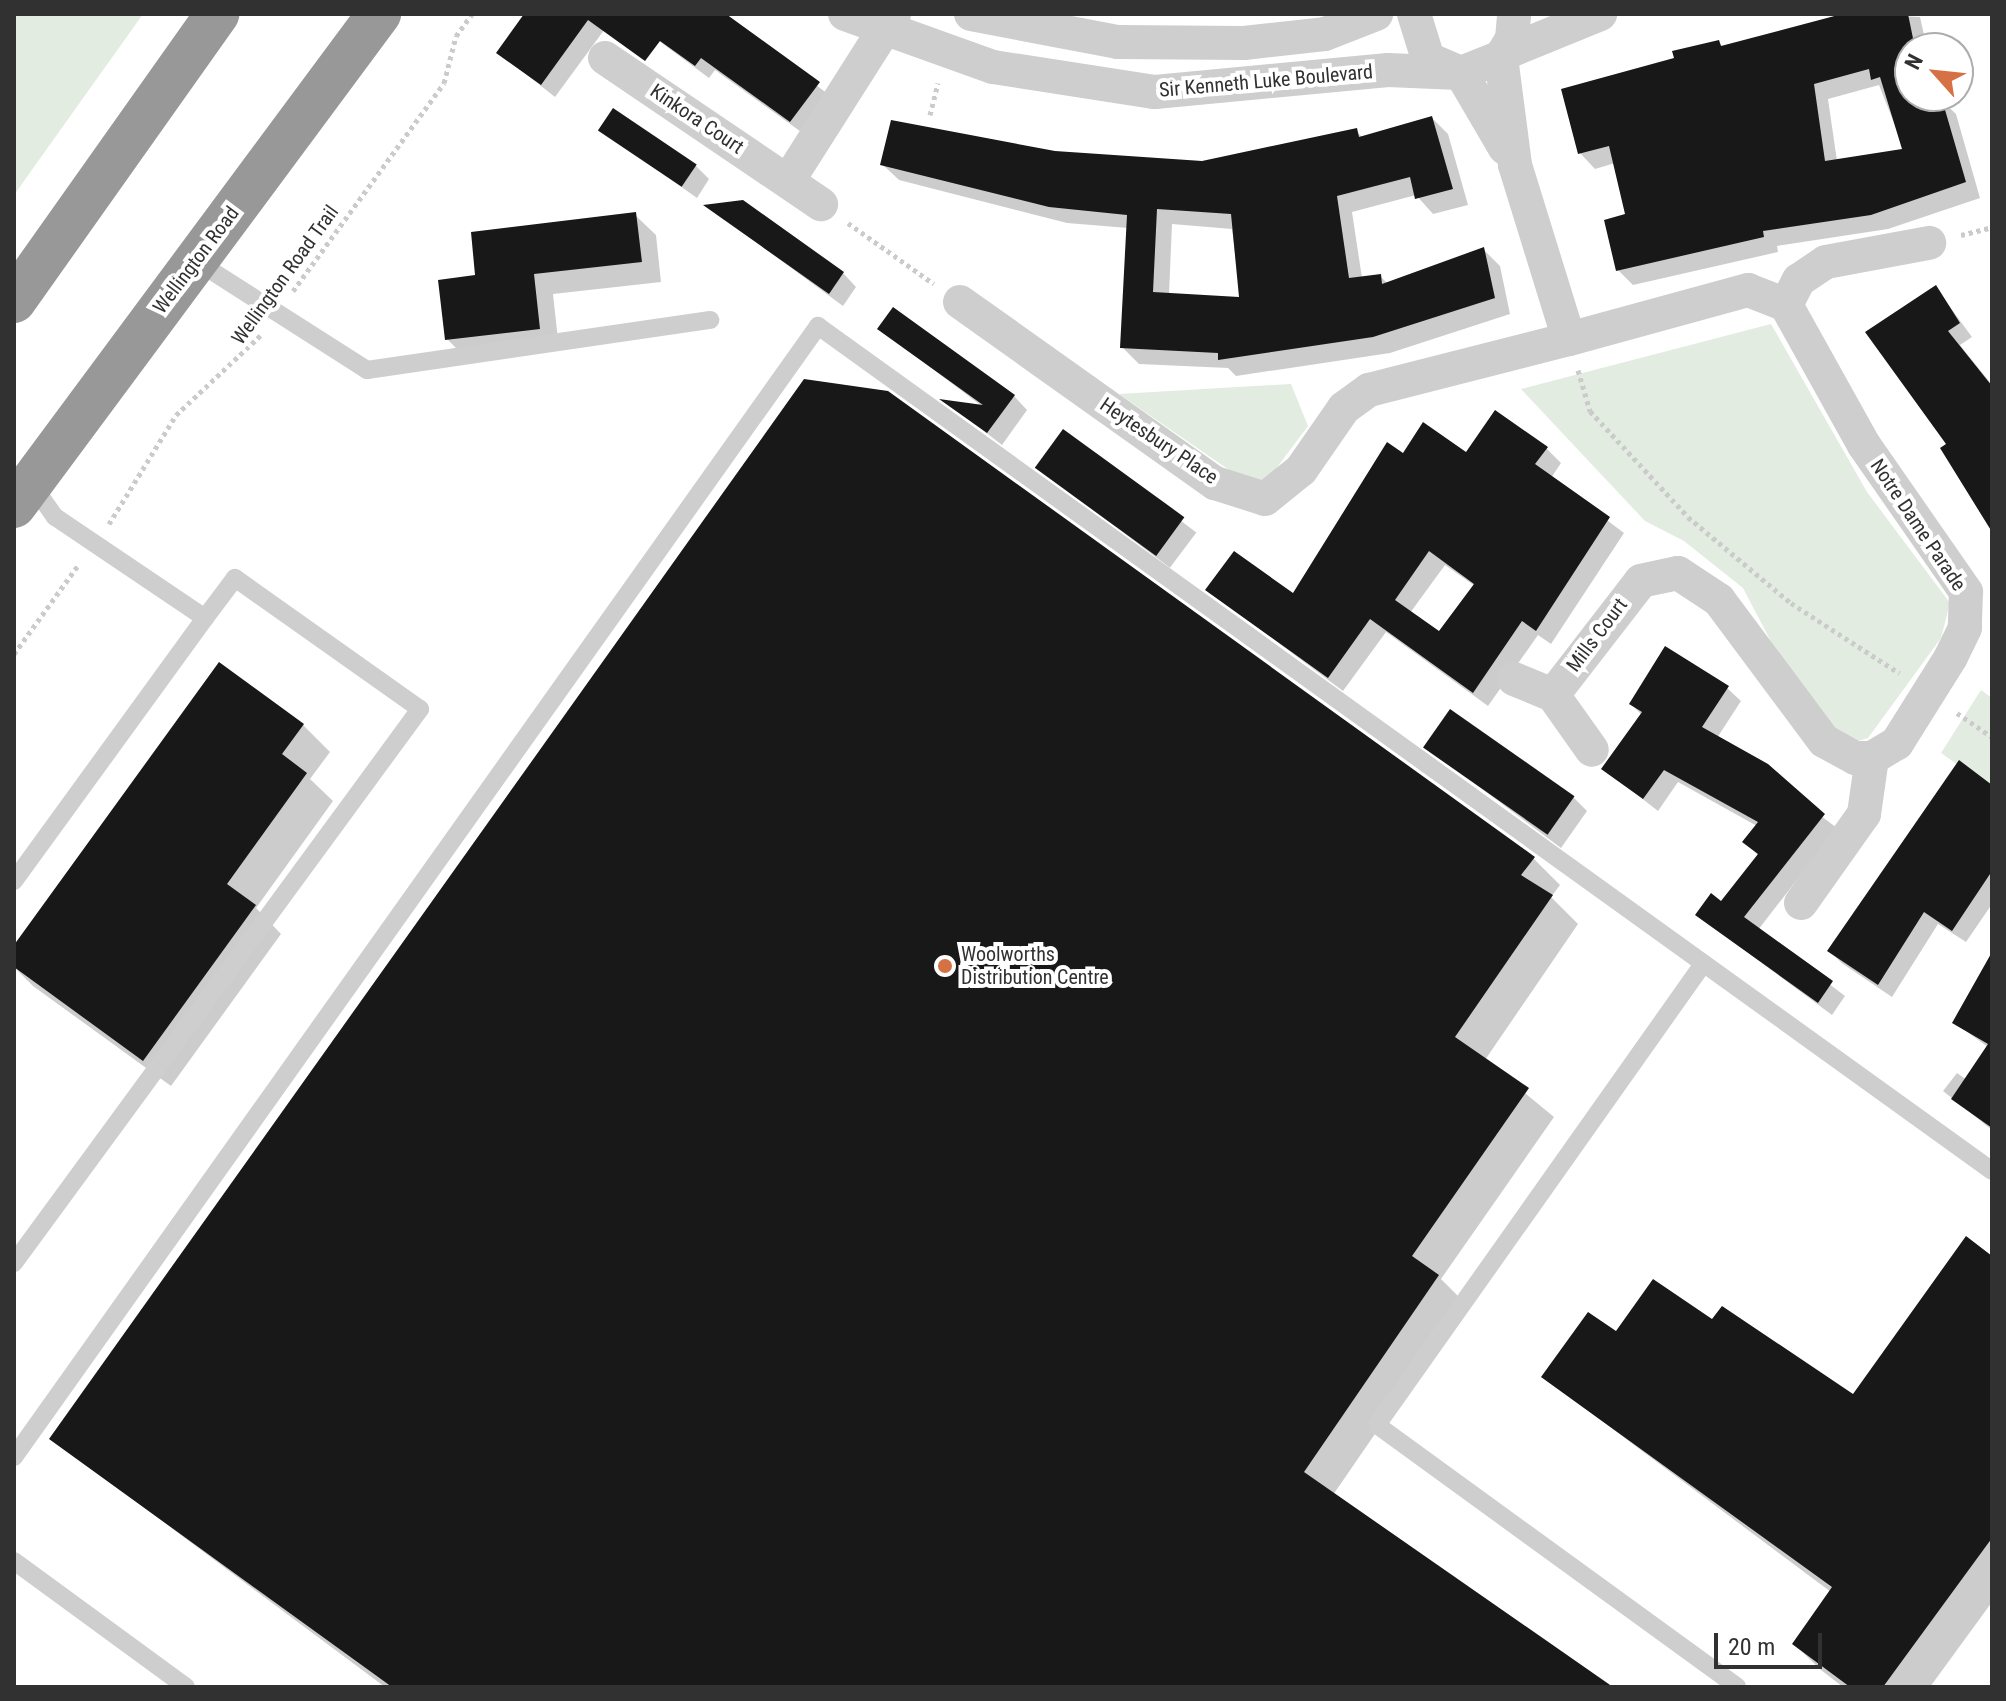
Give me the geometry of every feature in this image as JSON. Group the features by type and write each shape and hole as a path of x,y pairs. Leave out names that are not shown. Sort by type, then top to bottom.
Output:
{"highway":[{"path":"14,301 217,14"},
{"name":"Wellington Road","path":"22,494 379,14"}],"street":[{"name":"Sir Kenneth Luke Boulevard","path":"845,14 891,23 993,67 1155,92 1388,70 1460,73 1600,14"},
{"name":"Sir Kenneth Luke Boulevard","path":"971,14 1118,42 1244,43 1325,34 1376,14"},
{"path":"1414,14 1428,59 1460,73 1515,165"},
{"path":"1514,14 1503,55 1515,165 1569,339 1748,290 1786,305 1799,280 1826,262 1929,243"},
{"path":"788,181 891,23"},
{"name":"Kinkora Court","path":"605,58 821,204"},
{"name":"Heytesbury Place","path":"960,302 1215,483 1265,499 1301,470 1344,408 1369,390 1569,339"},
{"name":"Notre Dame Parade","path":"1786,305 1864,445 1966,592 1965,628 1897,743 1872,758"},
{"name":"Mills Court","path":"1553,695 1641,581 1659,573 1692,577 1719,600 1824,741 1855,758 1872,758"},
{"path":"1514,679 1553,695 1592,750"},
{"path":"1801,903 1864,814 1872,758"}],"lane":[{"path":"195,261 274,317 367,370 710,320"},
{"path":"14,1457 818,326 1992,1171"},
{"path":"22,494 205,618"},
{"path":"14,881 235,578 420,709 14,1263"},
{"path":"1703,964 1377,1425 1737,1687"},
{"path":"14,1561 186,1687"}],"path":[{"name":"Wellington Road Trail","path":"14,654 93,544 176,415 244,359 444,83 456,36 472,14"},
{"path":"821,204 960,302"},
{"path":"1569,339 1590,411 1688,517 1791,603 1928,692"}],"shaded area":[{"path":"14,14 143,14 14,195"},
{"path":"1771,324 1867,492 1950,603 1941,638 1868,738 1844,745 1809,714 1743,588 1684,541 1645,521 1521,389"},
{"path":"1291,384 1308,426 1266,482 1248,483 1119,394"},
{"path":"1981,690 1992,698 1992,789 1941,753"}],"building":[{"path":"524,14 726,14 820,82 790,122 701,58 695,66 660,41 645,61 588,20 541,85 496,53"},
{"path":"1842,14 1908,14 1912,32 1894,32 1894,112 1946,112 1966,182 1871,215 1763,231 1764,237 1616,271 1604,220 1625,214 1609,146 1578,154 1561,89 1674,58 1672,51 1719,40 1721,46","holes":["1869,69 1871,80 1880,77 1902,149 1825,161 1814,84"]},
{"path":"613,108 697,164 682,187 598,130"},
{"path":"1432,116 1453,189 1415,199 1410,177 1337,196 1349,278 1381,274 1382,284 1484,247 1495,298 1373,337 1218,360 1218,353 1120,348 1127,215 1049,207 880,165 891,120 1055,151 1202,161 1357,128 1359,137","holes":["1157,209 1231,214 1239,297 1153,292"]},
{"path":"743,200 844,272 829,294 703,205"},
{"path":"636,212 642,262 534,274 540,329 445,340 438,280 475,275 471,232"},
{"path":"1936,285 1960,323 1948,331 1992,386 1992,532 1940,448 1946,444 1865,332"},
{"path":"893,307 1015,395 987,433 939,399 983,405 877,329"},
{"name":"Woolworths Distribution Centre","path":"804,379 888,391 1535,857 1521,875 1553,895 1455,1037 1529,1088 1412,1256 1439,1275 1304,1472 1613,1687 392,1687 49,1439"},
{"path":"1495,410 1548,447 1535,464 1610,517 1536,631 1522,621 1473,693 1370,619 1328,678 1205,590 1234,551 1293,593 1387,442 1403,453 1423,422 1466,452","holes":["1429,551 1474,584 1439,631 1395,600"]},
{"path":"1063,429 1184,517 1156,556 1035,468"},
{"path":"1665,646 1729,686 1702,727 1768,764 1825,814 1744,917 1833,981 1818,1003 1695,915 1711,893 1721,901 1758,854 1742,842 1758,822 1664,770 1643,799 1601,769 1642,712 1629,704"},
{"path":"219,662 304,724 282,754 307,773 227,884 256,905 143,1061 14,967 14,945"},
{"path":"1450,709 1575,796 1548,835 1423,748"},
{"path":"1959,760 1992,785 1992,871 1952,931 1924,912 1878,985 1827,951"},
{"path":"1992,952 1992,1128 1951,1099 1988,1044 1952,1023"},
{"path":"1966,1236 1992,1256 1992,1538 1883,1687 1850,1687 1792,1644 1832,1587 1541,1377 1588,1312 1616,1331 1653,1279 1712,1319 1722,1306 1853,1394"}],"place":[{"name":"Woolworths Distribution Centre","path":"945,966"}]}
